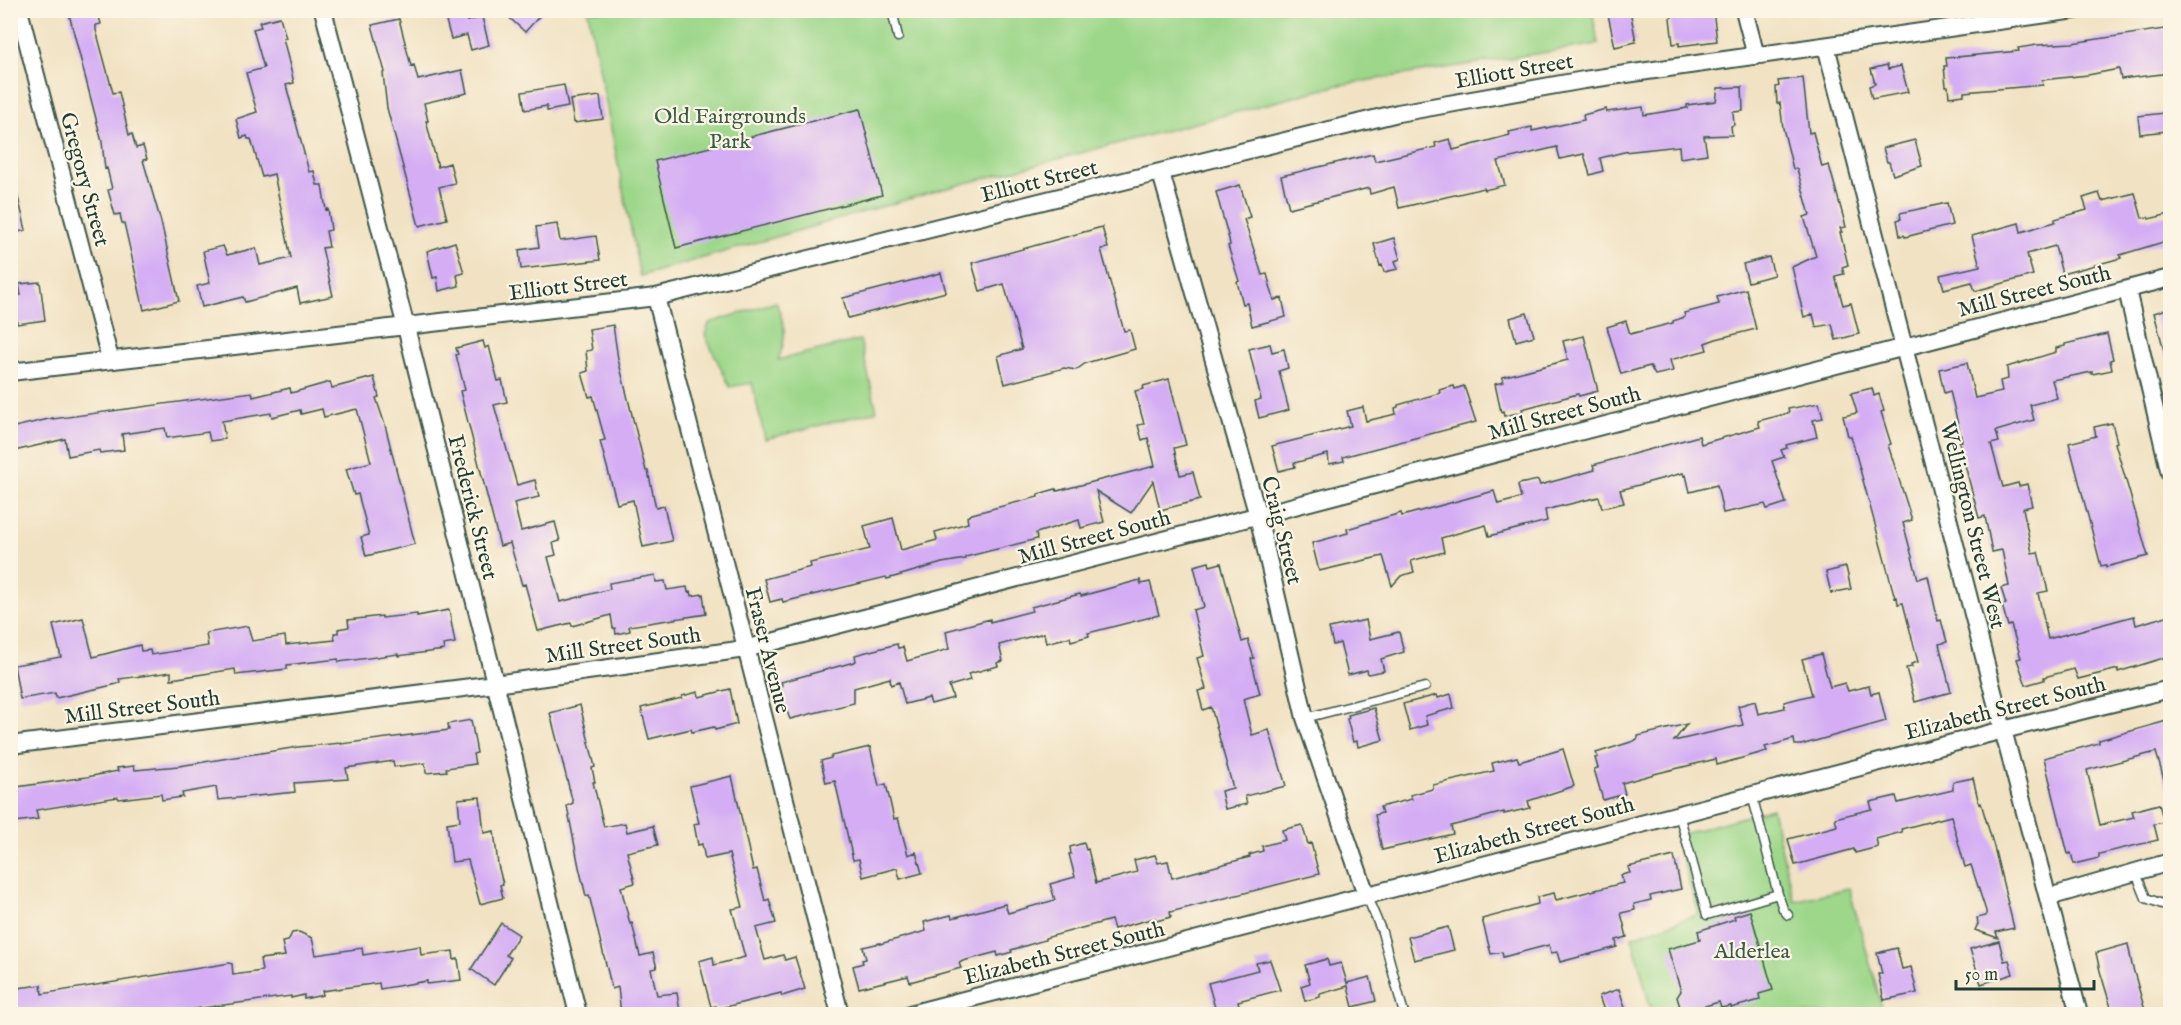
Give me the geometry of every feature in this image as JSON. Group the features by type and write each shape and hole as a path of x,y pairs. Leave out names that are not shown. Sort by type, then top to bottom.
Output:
{"street":[{"name":"Gregory Street","path":"19,10 110,359"},
{"name":"Frederick Street","path":"323,10 406,327 578,1014"},
{"path":"1744,10 1756,56"},
{"name":"Elliott Street","path":"10,372 656,297 1398,113 1584,80 1826,46 2012,14 2075,10"},
{"name":"Wellington Street West","path":"1826,46 2079,1014"},
{"name":"Craig Street","path":"1161,173 1258,516 1305,718 1367,897"},
{"name":"Mill Street South","path":"10,745 745,650 2170,278"},
{"path":"2127,290 2170,474"},
{"name":"Fraser Avenue","path":"656,297 840,1014"},
{"name":"Elizabeth Street South","path":"910,1014 2003,730 2170,689"},
{"path":"2049,897 2170,862"}],"lane":[{"path":"892,10 898,36"},
{"path":"1305,718 1425,687"},
{"path":"1752,795 1778,894 1788,915"},
{"path":"1679,814 1707,915 1778,894"},
{"path":"2136,873 2146,898 2162,904 2170,900"},
{"path":"1367,897 1382,932 1404,1014"}],"green space":[{"name":"Old Fairgrounds Park","path":"1592,10 1598,44 1339,85 940,190 640,276 588,11"},
{"path":"776,302 784,331 778,360 860,340 877,411 765,439 752,383 730,387 705,335 709,323"},
{"name":"Alderlea","path":"1772,809 1794,901 1849,888 1884,1014 1652,1014 1632,937 1699,914 1675,836"}],"building":[{"path":"68,10 97,10 101,24 96,25 96,30 113,93 119,92 129,135 132,134 136,148 143,146 147,159 143,160 161,222 179,301 144,310 124,223 122,223 120,214 115,215 108,190 112,189 107,168 105,169 102,142"},
{"path":"443,10 464,10 467,21 482,17 489,45 471,50 467,35 451,39"},
{"path":"501,10 545,10 525,32"},
{"path":"1607,10 1630,10 1636,42 1615,47"},
{"path":"1671,10 1713,10 1717,41 1679,46 1679,43 1673,44"},
{"path":"280,17 294,83 286,85 309,172 314,171 317,185 322,185 326,210 328,209 331,230 326,231 329,247 322,248 333,296 300,303 297,288 245,302 243,297 202,307 197,286 210,283 203,251 223,246 227,255 256,248 260,265 291,258 274,174 262,177 251,139 247,136 241,138 236,119 257,112 246,73 264,68 253,29 261,27 259,22"},
{"path":"399,19 411,66 414,65 418,80 462,70 467,93 424,103 428,121 426,121 438,167 450,163 455,183 439,187 447,219 419,226 387,108 383,73 385,72 372,25"},
{"path":"2170,28 2170,73 2121,79 2119,69 2042,80 2043,85 1964,92 1964,95 1949,97 1944,66 1947,66 1946,58 2019,51 2018,48 2037,45 2072,43"},
{"path":"1887,65 1888,69 1901,66 1908,92 1872,99 1869,86 1875,84 1871,69"},
{"path":"1803,78 1809,133 1813,132 1822,167 1829,165 1846,227 1840,228 1842,232 1840,232 1848,265 1842,267 1844,274 1835,276 1843,305 1851,303 1859,334 1836,340 1832,324 1816,327 1813,314 1804,317 1792,267 1816,256 1804,217 1810,215 1797,169 1793,169 1783,128 1780,103 1777,104 1776,87 1779,86 1778,81"},
{"path":"564,85 568,107 547,111 547,106 525,110 522,92"},
{"path":"1742,87 1743,111 1733,112 1732,135 1704,136 1707,154 1680,158 1679,146 1624,152 1600,158 1603,171 1590,175 1584,154 1560,159 1557,147 1498,161 1505,185 1399,208 1394,187 1370,194 1369,188 1289,208 1281,176 1373,154 1375,161 1436,147 1435,143 1450,139 1453,150 1510,135 1509,132 1532,127 1532,131 1584,120 1583,115 1606,109 1607,112 1643,107 1644,115 1687,108 1687,105 1716,101 1718,88"},
{"path":"600,96 603,119 574,123 570,100"},
{"path":"860,109 882,195 676,248 655,161"},
{"path":"2164,113 2167,131 2140,134 2138,116"},
{"path":"1915,140 1922,166 1893,175 1883,148"},
{"path":"1240,185 1250,217 1244,219 1262,275 1267,274 1274,300 1282,298 1286,317 1252,326 1247,303 1243,304 1237,282 1239,281 1228,246 1230,245 1229,239 1216,192"},
{"path":"16,189 26,230 10,234 10,190"},
{"path":"2099,193 2102,201 2135,193 2142,218 2148,217 2149,219 2170,214 2170,240 2120,255 2121,258 2062,274 2055,246 2027,254 2033,275 1975,291 1972,282 1944,289 1940,275 1980,266 1972,236 2019,223 2021,232 2055,222 2055,219 2087,210 2083,198"},
{"path":"1947,203 1952,225 1905,237 1900,236 1897,220 1901,219 1900,213"},
{"path":"557,224 560,241 596,236 600,260 521,269 519,250 539,247 536,227"},
{"path":"1102,227 1108,248 1101,249 1108,275 1124,331 1130,330 1135,349 1086,363 1076,370 1064,368 1005,384 998,356 1022,349 1004,284 980,291 972,263"},
{"path":"1394,238 1400,259 1395,261 1398,269 1384,272 1374,244"},
{"path":"455,242 464,273 457,275 459,286 439,291 437,277 433,278 427,251"},
{"path":"1769,257 1774,275 1748,282 1743,264"},
{"path":"941,273 946,292 848,318 843,298"},
{"path":"40,282 45,320 17,324 14,296 21,295 19,284"},
{"path":"1746,289 1756,329 1716,339 1705,343 1707,350 1670,360 1673,371 1655,375 1650,366 1621,374 1607,327 1626,321 1630,334 1673,323 1685,317 1684,313 1719,304 1717,297"},
{"path":"2170,308 2170,357 2166,358 2154,313"},
{"path":"1527,313 1534,336 1516,341 1510,318"},
{"path":"613,325 618,359 656,508 664,506 672,541 643,547 633,500 617,504 600,441 605,440 593,396 589,397 582,373 588,371 586,351 592,350 589,329"},
{"path":"2107,334 2113,359 2110,360 2112,370 2052,380 2057,398 2030,405 2034,420 1996,431 1999,442 1991,444 2003,487 2018,483 2019,486 2027,484 2032,506 2023,508 2032,553 2038,552 2048,591 2038,593 2048,639 2134,616 2136,625 2170,615 2170,656 2118,672 2118,669 2078,679 2074,669 2044,677 2044,680 2026,685 2017,659 2021,658 2002,605 2006,604 2001,588 2009,586 2002,550 1992,552 1985,516 1979,518 1959,442 1962,441 1950,391 1944,393 1939,369 1967,363 1975,398 2002,392 2000,381 2008,379 2007,367 2056,352 2056,348 2065,346 2065,344"},
{"path":"1584,336 1598,391 1579,396 1578,394 1504,416 1503,411 1501,412 1495,384 1504,382 1502,377 1568,360 1563,341"},
{"path":"483,341 485,348 489,346 498,381 502,380 507,402 494,405 517,485 535,480 539,497 514,503 521,531 555,522 560,541 553,543 556,555 548,557 560,602 610,589 609,583 655,575 656,582 665,581 667,590 687,587 692,596 703,594 706,614 629,626 630,631 616,634 611,615 572,626 571,623 538,631 525,584 522,585 510,543 500,546 460,391 465,390 456,348"},
{"path":"1270,344 1272,352 1284,349 1288,368 1279,371 1289,410 1259,418 1255,401 1261,399 1249,349"},
{"path":"374,377 379,397 376,398 415,544 366,556 361,537 369,535 358,494 354,495 346,469 371,462 357,409 324,417 322,409 301,414 300,410 272,417 271,413 222,421 225,439 210,441 208,432 167,438 165,428 122,434 124,450 100,453 99,450 68,456 65,439 10,452 10,428 53,418 252,392 253,397 290,388 291,393 330,382 332,388"},
{"path":"1169,379 1186,445 1174,448 1180,475 1193,472 1200,500 1160,510 1153,481 1131,513 1096,491 1104,522 1081,528 1079,520 1036,533 1037,539 965,557 965,559 783,602 782,599 770,602 764,579 811,567 810,563 870,549 864,526 893,518 901,550 937,540 935,532 968,523 967,517 972,514 1038,497 1038,494 1056,489 1057,491 1155,466 1148,438 1142,440 1138,425 1144,424 1135,391 1144,389 1143,386"},
{"path":"1454,386 1455,389 1464,386 1476,422 1343,457 1344,461 1329,464 1328,454 1294,463 1295,467 1279,471 1272,446 1351,426 1347,411 1363,407 1366,421 1396,414 1395,408 1398,405 1440,393 1439,390"},
{"path":"1872,388 1874,396 1879,394 1884,411 1881,412 1891,444 1888,445 1912,520 1903,523 1918,579 1928,576 1938,621 1941,620 1947,642 1939,644 1951,692 1915,702 1906,668 1918,662 1903,603 1898,604 1897,597 1895,598 1851,436 1848,436 1843,416 1857,413 1851,393"},
{"path":"1819,403 1823,418 1813,420 1817,437 1786,445 1787,448 1781,450 1784,457 1772,461 1786,503 1767,509 1765,504 1723,513 1717,485 1690,492 1686,475 1684,476 1683,473 1620,490 1624,503 1602,508 1599,497 1545,510 1547,521 1489,536 1486,525 1441,538 1444,552 1411,561 1414,572 1401,576 1392,586 1383,556 1319,571 1312,543 1348,533 1347,529 1401,513 1402,516 1494,491 1498,504 1521,498 1519,484 1538,480 1540,485 1595,470 1593,465 1699,436 1701,444 1760,427 1758,421 1789,413 1788,409"},
{"path":"2112,423 2117,442 2115,443 2148,556 2106,567 2106,565 2101,566 2069,443 2096,436 2094,427"},
{"path":"1209,562 1210,566 1221,563 1242,642 1248,640 1254,658 1251,659 1260,694 1243,699 1252,735 1269,730 1286,786 1245,796 1247,804 1225,809 1221,791 1233,788 1211,707 1203,710 1198,691 1206,689 1197,658 1204,656 1193,610 1204,607 1194,566"},
{"path":"1846,567 1851,589 1831,593 1826,572"},
{"path":"1140,580 1141,584 1150,582 1159,615 1088,633 1089,636 1071,641 1070,637 1046,643 1044,633 999,645 1003,661 997,663 998,666 968,674 970,680 949,686 953,698 931,704 929,698 905,704 899,682 891,685 890,678 854,688 854,703 790,719 786,709 781,682 854,662 856,661 855,655 897,644 898,648 903,647 907,661 949,649 946,631 1032,611 1031,607"},
{"path":"449,610 455,643 443,645 444,650 398,656 398,654 339,662 338,659 287,665 287,669 236,675 235,669 171,679 171,672 119,679 120,682 117,684 56,698 55,693 20,699 14,665 61,657 53,625 83,618 93,657 140,645 141,651 150,650 151,655 208,646 206,633 248,626 252,641 285,636 286,645 335,640 334,633 338,633 338,629 349,627 348,620 382,616 382,618 417,614 417,616"},
{"path":"1366,620 1370,639 1399,632 1404,652 1381,659 1384,671 1368,674 1367,670 1348,675 1340,643 1333,645 1329,628"},
{"path":"1821,654 1830,687 1845,683 1848,691 1869,686 1871,694 1879,692 1886,721 1801,745 1795,745 1794,739 1765,747 1767,751 1717,765 1716,759 1622,783 1625,794 1603,800 1594,769 1598,768 1596,753 1634,741 1638,736 1687,724 1674,741 1743,725 1738,706 1755,701 1758,714 1785,708 1784,702 1812,695 1802,659"},
{"path":"730,689 737,724 715,730 714,727 692,732 691,729 649,739 641,708 698,692 699,697"},
{"path":"1451,694 1454,708 1425,716 1427,725 1410,730 1403,704 1437,695 1438,698"},
{"path":"580,705 595,767 592,768 595,782 593,782 604,827 625,823 627,832 653,826 658,845 627,852 635,883 621,887 640,956 653,953 657,968 651,969 657,995 677,993 680,1012 621,1014 618,987 612,989 589,895 586,896 579,867 567,806 573,803 550,713"},
{"path":"1374,708 1383,740 1358,747 1357,741 1353,742 1348,715"},
{"path":"471,720 477,753 473,754 475,764 446,768 447,771 426,773 425,763 394,767 393,761 346,768 348,779 294,783 295,792 218,800 216,787 182,793 183,797 162,800 161,794 119,799 118,797 36,810 38,819 14,822 10,788 87,777 118,771 117,768 134,766 135,770 179,766 298,747 341,744 449,730 448,724"},
{"path":"2170,720 2170,786 2166,787 2156,752 2087,770 2100,825 2134,817 2132,811 2159,804 2164,822 2154,824 2158,840 2099,854 2099,858 2074,864 2071,853 2068,854 2044,758"},
{"path":"870,747 879,786 886,784 894,819 898,818 908,855 916,852 922,873 900,879 897,868 863,877 859,859 853,860 835,781 826,783 821,761 831,756"},
{"path":"1563,749 1574,786 1528,801 1530,808 1504,814 1504,812 1451,826 1453,834 1382,850 1375,815 1382,813 1380,807 1412,799 1410,795 1433,789 1433,785 1494,771 1492,763 1517,757 1519,762"},
{"path":"732,776 753,870 757,869 765,901 769,899 776,923 756,928 765,960 783,955 785,960 795,957 805,989 717,1009 716,1006 711,1007 699,961 713,957 714,965 745,957 732,909 743,907 729,854 705,859 702,844 698,845 694,824 699,823 690,786"},
{"path":"1973,778 1979,804 1981,803 1994,847 2014,928 1996,932 1998,938 1975,930 1978,924 1977,918 1986,916 1986,911 1971,865 1965,867 1951,816 1901,829 1902,832 1876,839 1878,847 1855,853 1854,849 1795,865 1788,839 1837,826 1835,818 1872,809 1870,802 1896,796 1898,803 1953,790 1953,782"},
{"path":"480,797 484,833 494,831 503,884 500,885 503,898 480,904 468,860 452,862 447,823 460,821 458,799"},
{"path":"1302,825 1308,844 1311,843 1319,874 1170,912 1171,917 1156,921 1155,918 1114,929 1111,920 1045,938 1045,940 998,956 997,952 963,961 959,963 961,968 910,982 908,976 859,988 853,966 863,963 862,960 866,959 863,947 926,931 924,922 951,915 952,918 1005,904 1008,913 1055,900 1050,884 1075,877 1069,854 1071,854 1070,847 1084,843 1086,850 1088,849 1096,883 1137,872 1134,860 1155,855 1158,863 1168,861 1172,878 1250,857 1249,855 1263,851 1262,846 1285,840 1282,830"},
{"path":"1674,856 1681,889 1650,896 1651,900 1634,904 1635,910 1621,913 1627,937 1616,940 1617,947 1560,962 1557,952 1551,953 1549,945 1503,957 1502,952 1491,954 1482,919 1538,904 1537,897 1554,893 1556,900 1623,883 1621,875 1630,873 1628,867"},
{"path":"1750,911 1773,990 1759,994 1760,1000 1731,1008 1731,1006 1721,1008 1719,1002 1688,1011 1680,1007 1677,997 1681,991 1668,949 1700,940 1698,931 1735,919 1734,916"},
{"path":"501,923 519,935 506,955 511,958 494,985 471,969"},
{"path":"1448,927 1454,950 1414,960 1408,937"},
{"path":"299,932 312,938 316,955 362,948 363,955 420,946 421,955 453,951 454,960 458,959 461,980 427,984 427,981 380,989 379,983 322,991 323,995 304,999 304,995 291,998 291,996 169,1014 10,1014 10,989 41,985 42,994 230,963 233,975 262,971 260,959 285,956 282,942 288,941 292,933"},
{"path":"1999,941 2004,961 2009,960 2013,974 1981,984 1970,949"},
{"path":"2128,944 2146,1014 2113,1014 2100,971 2096,953"},
{"path":"1897,948 1902,969 1911,967 1917,993 1884,1000 1878,974 1882,974 1877,953"},
{"path":"1327,959 1329,966 1341,963 1348,986 1305,1001 1301,986 1310,983 1305,965"},
{"path":"1270,960 1280,990 1238,1001 1239,1005 1216,1011 1208,983 1258,970 1256,963"},
{"path":"1370,977 1376,1001 1353,1007 1347,983"},
{"path":"1619,989 1627,1014 1605,1014 1599,996"}]}
